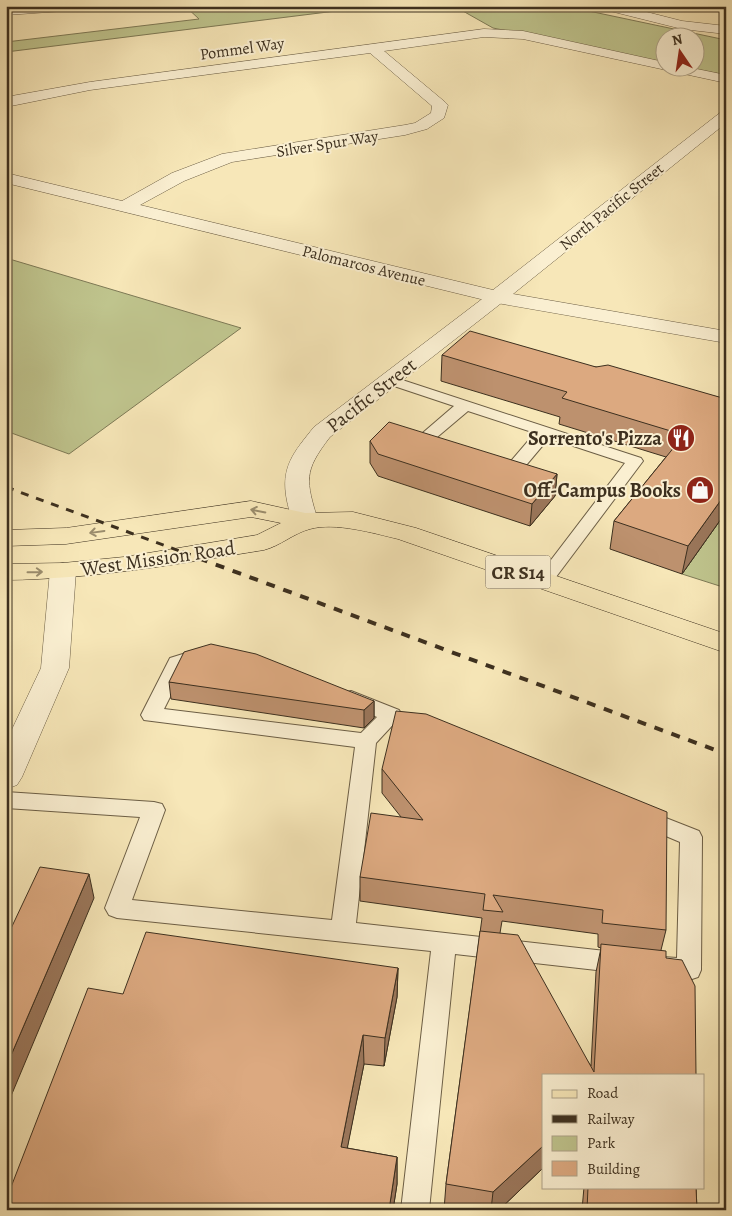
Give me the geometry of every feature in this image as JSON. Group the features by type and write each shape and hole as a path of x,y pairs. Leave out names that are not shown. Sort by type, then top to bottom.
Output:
{"main road":[{"name":"West Mission Road","path":"6,538 66,536 251,509 305,521 353,520 407,534 726,644"},
{"name":"West Mission Road","path":"6,572 63,572 124,565 264,542 305,521"}],"street":[{"path":"6,11 78,6"},
{"path":"607,6 682,25 726,30"},
{"name":"Pommel Way","path":"6,102 90,86 484,33 522,36 654,64"},
{"name":"Silver Spur Way","path":"124,207 178,177 228,158 405,130 420,126 439,115 440,105 373,48"},
{"path":"704,74 726,79"},
{"name":"North Pacific Street","path":"497,297 726,115"},
{"name":"Palomarcos Avenue","path":"6,178 497,297 726,337"},
{"name":"Pacific Street","path":"305,521 295,481 299,461 322,432 497,297"},
{"path":"6,777 55,668 63,572"}],"lane":[{"path":"390,380 635,461 544,580"},
{"path":"417,446 464,405"},
{"path":"511,472 545,432"},
{"path":"221,654 212,652 177,663 151,715 366,741 401,718 337,693"},
{"path":"343,931 366,741"},
{"path":"6,800 154,810 117,908 689,970 691,837 627,811"},
{"path":"415,1210 444,942"}],"green space":[{"path":"185,6 376,6 6,52 6,42 199,19"},
{"path":"454,6 565,6 669,28 654,28 654,61 493,28"},
{"path":"704,35 726,40 726,75 704,71"},
{"path":"6,258 241,328 69,454 6,431"},
{"path":"726,512 726,588 682,574"}],"building":[{"path":"470,331 596,367 608,365 726,399 726,493 688,546 614,521 684,435 562,398 567,392 442,355"},
{"path":"389,422 557,474 532,504 378,454 370,441"},
{"path":"211,644 256,654 374,701 364,710 169,682 184,652"},
{"path":"396,711 426,714 667,812 666,930 602,923 603,910 493,895 503,912 483,910 485,894 360,877 371,813 423,820 382,769"},
{"path":"40,867 89,874 6,1067 6,939"},
{"path":"480,931 518,935 594,1072 601,944 666,951 666,958 682,960 695,986 696,1074 542,1074 542,1147 493,1192 446,1184"},
{"path":"146,932 398,968 385,1038 363,1035 341,1147 397,1157 389,1210 6,1210 6,1200 88,988 123,994"},
{"path":"588,1188 696,1188 697,1210 587,1210"}],"railway":[{"path":"6,487 185,553"},
{"path":"182,552 726,754"}],"place":[{"name":"Sorrento's Pizza","path":"681,438"},
{"name":"Off-Campus Books","path":"700,490"}]}
